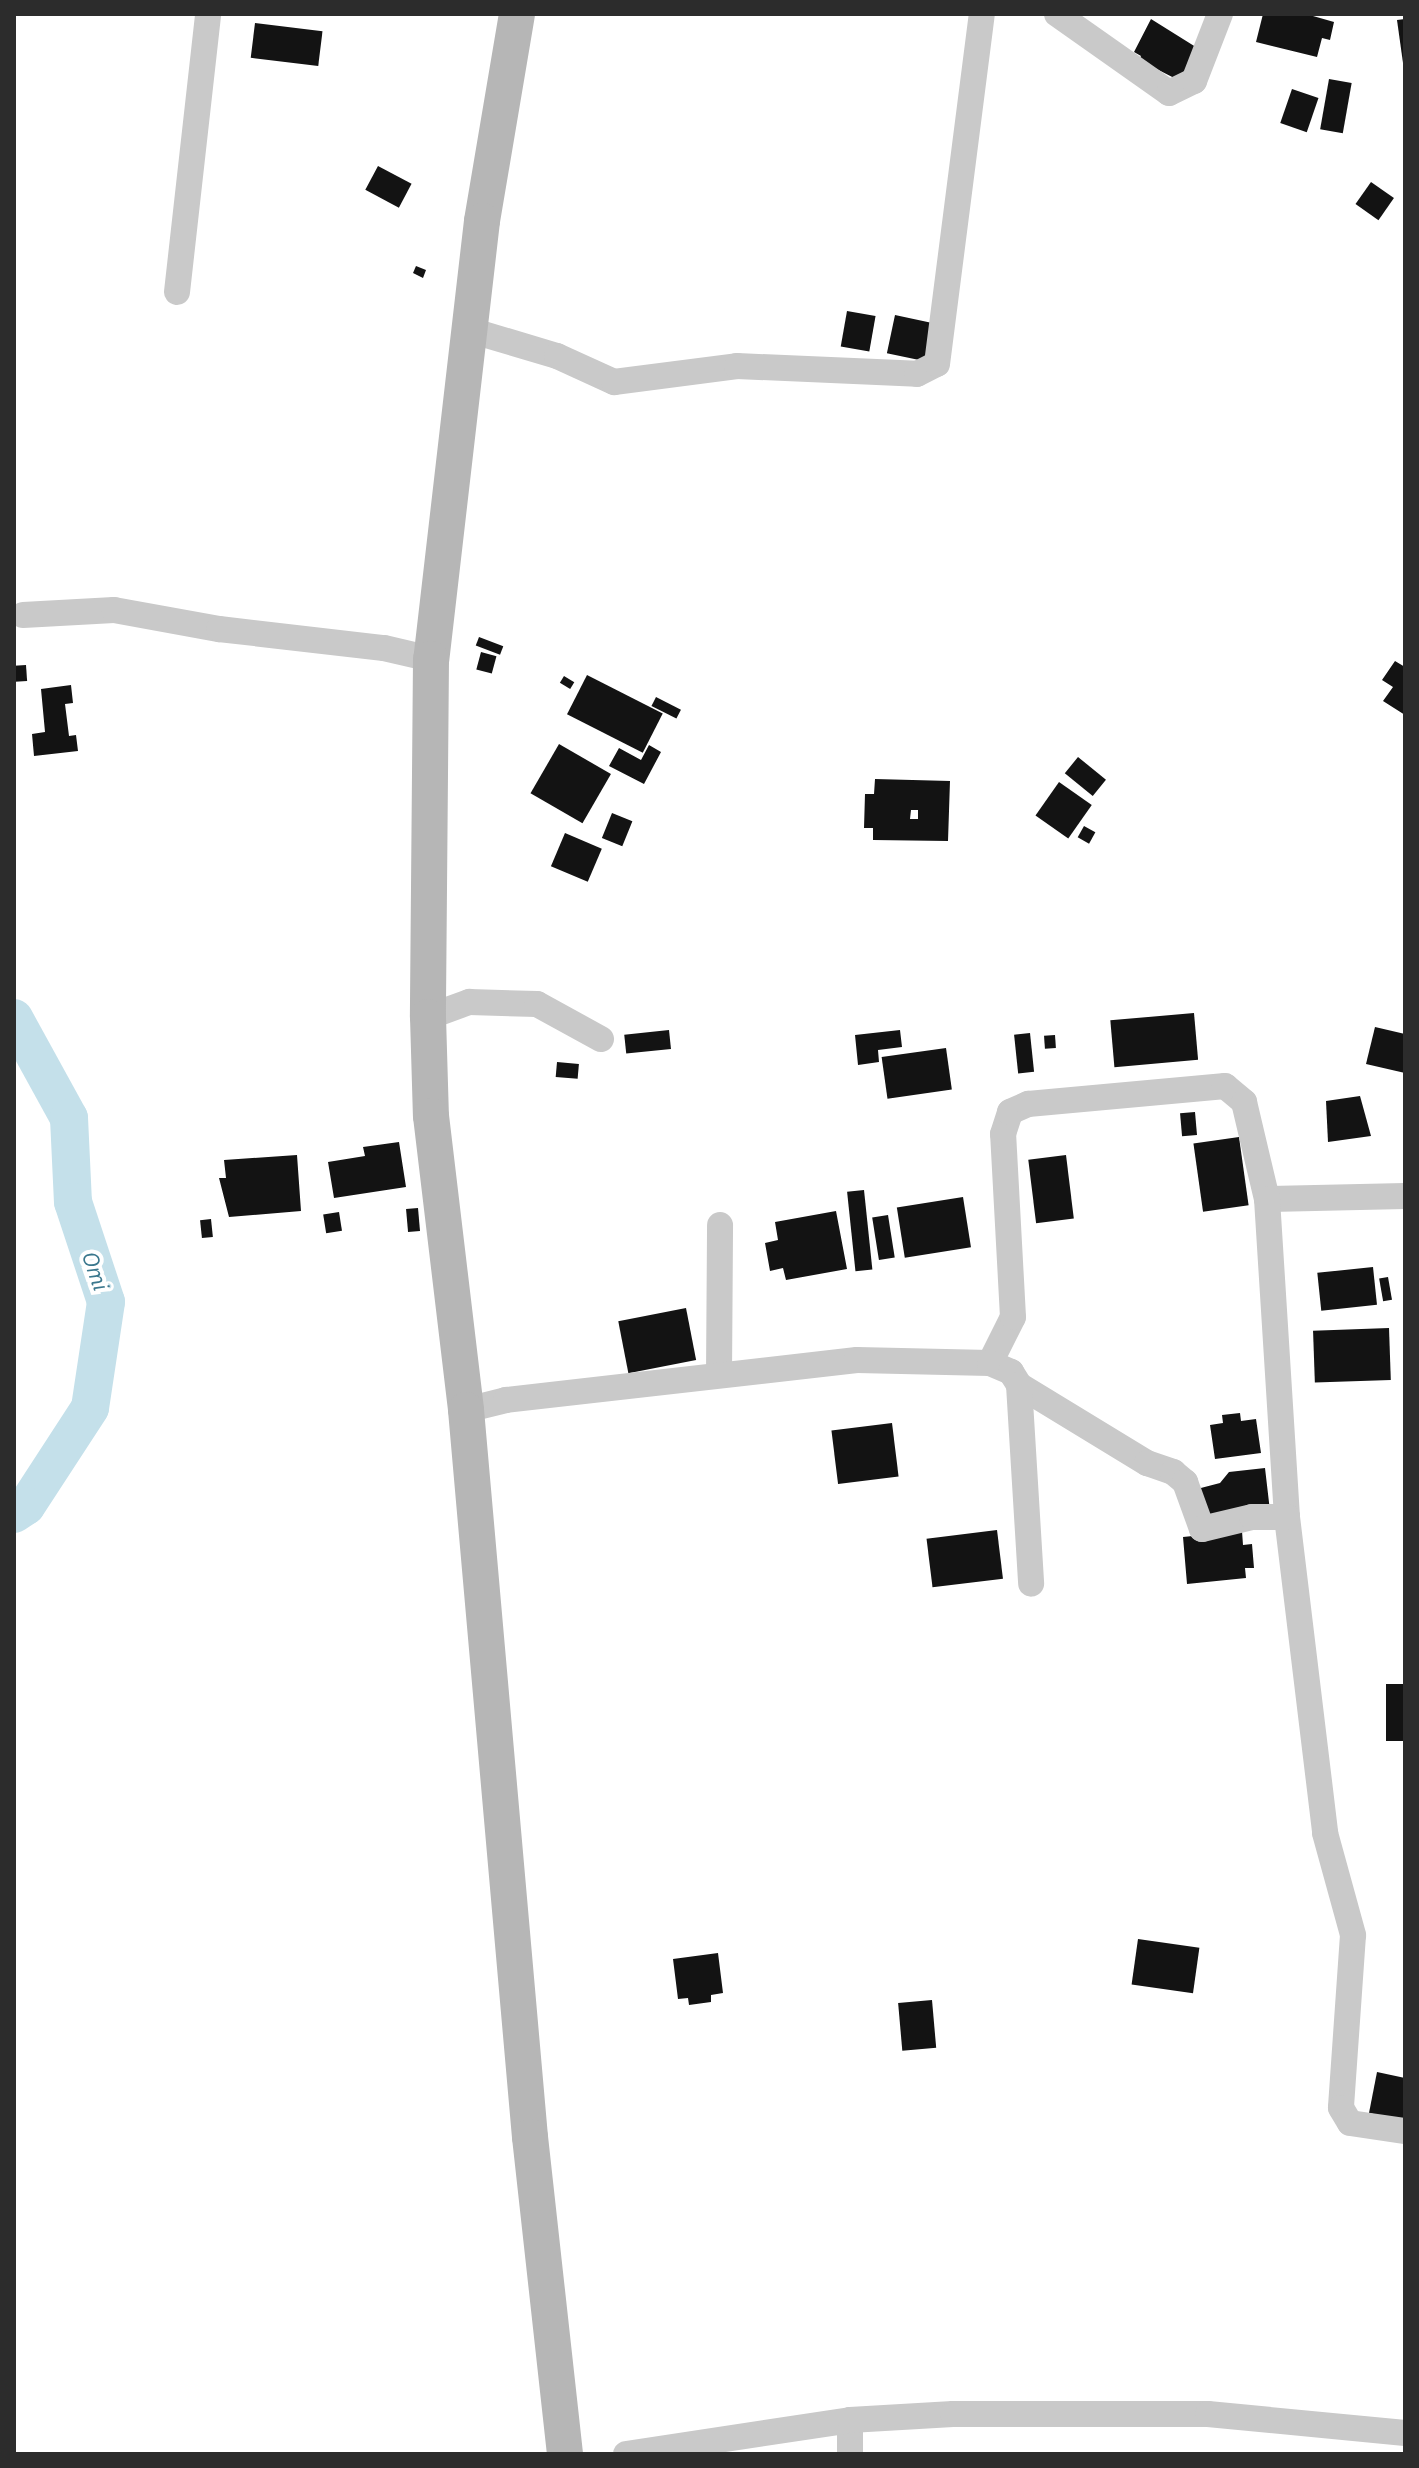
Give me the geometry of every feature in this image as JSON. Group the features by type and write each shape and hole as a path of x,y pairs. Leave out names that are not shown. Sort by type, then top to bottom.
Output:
{"street":[{"path":"177,292 208,14"},
{"path":"517,14 482,221 473,331 431,659 428,1017 431,1116 466,1410 530,2137 565,2454"},
{"path":"473,331 557,356 614,382 737,366 917,374 937,364 982,14"},
{"path":"1057,14 1169,93 1194,81 1220,14"},
{"path":"23,615 114,610 219,629 384,648 431,659"},
{"path":"428,1017 469,1002 537,1004 580,1023 601,1039"},
{"path":"990,1363 1013,1317 1003,1134 1010,1112 1028,1104 1225,1086 1244,1102 1267,1199 1287,1517 1325,1833 1353,1935 1341,2108 1350,2123 1405,2131"},
{"path":"1267,1199 1405,1196"},
{"path":"719,1375 720,1225"},
{"path":"466,1410 506,1400 857,1360 990,1363 1011,1372 1019,1385 1147,1463 1173,1472 1185,1482 1202,1529 1252,1517 1287,1517"},
{"path":"1019,1385 1031,1584"},
{"path":"626,2454 850,2420 953,2414 1208,2414 1405,2433"},
{"path":"850,2420 850,2454"}],"building":[{"path":"1263,14 1306,14 1334,22 1330,40 1322,38 1317,57 1256,42"},
{"path":"1151,19 1199,49 1182,82 1139,60 1141,56 1134,52"},
{"path":"1405,19 1405,62 1403,63 1397,20"},
{"path":"255,23 322,31 318,66 251,58"},
{"path":"1329,79 1352,83 1343,133 1320,129"},
{"path":"1292,89 1318,98 1307,132 1280,123"},
{"path":"378,166 412,184 399,208 365,190"},
{"path":"1371,182 1394,198 1378,220 1356,204"},
{"path":"416,266 426,270 423,278 413,273"},
{"path":"847,311 876,316 869,351 841,346"},
{"path":"895,315 938,324 930,362 887,353"},
{"path":"479,637 503,646 500,655 476,645"},
{"path":"481,652 496,656 492,674 476,669"},
{"path":"1395,661 1405,667 1405,715 1383,701 1393,687 1382,680"},
{"path":"26,665 27,681 15,682 14,666"},
{"path":"587,675 663,714 643,753 567,714"},
{"path":"564,676 574,682 570,689 560,683"},
{"path":"71,685 73,703 65,704 69,736 76,735 78,751 34,756 32,734 45,732 41,689"},
{"path":"656,697 681,710 676,719 651,706"},
{"path":"559,744 611,774 582,823 530,793"},
{"path":"649,745 661,752 644,784 609,766 619,748 641,760"},
{"path":"1078,757 1106,780 1093,796 1065,773"},
{"path":"875,779 950,781 948,841 873,840 873,828 864,828 865,794 874,794","holes":["911,810 918,810 918,819 910,819"]},
{"path":"1059,782 1092,805 1068,839 1035,816"},
{"path":"612,813 632,821 622,846 602,838"},
{"path":"1084,826 1095,832 1089,844 1078,837"},
{"path":"565,833 602,849 588,882 551,866"},
{"path":"1194,1013 1198,1060 1114,1067 1110,1020"},
{"path":"1375,1027 1405,1034 1405,1073 1366,1064"},
{"path":"669,1030 671,1049 626,1054 624,1035"},
{"path":"900,1030 902,1047 878,1050 879,1062 858,1065 855,1035"},
{"path":"1030,1033 1034,1072 1018,1073 1014,1035"},
{"path":"1055,1035 1056,1048 1045,1049 1044,1036"},
{"path":"946,1048 952,1090 887,1099 882,1057"},
{"path":"557,1062 579,1064 578,1079 556,1077"},
{"path":"1360,1096 1371,1136 1328,1142 1326,1101"},
{"path":"1195,1112 1197,1135 1182,1136 1180,1113"},
{"path":"1239,1137 1249,1205 1203,1212 1193,1143"},
{"path":"399,1142 406,1187 334,1198 328,1162 365,1156 363,1147"},
{"path":"297,1155 301,1211 229,1217 219,1178 226,1178 224,1160"},
{"path":"1066,1155 1074,1219 1036,1223 1028,1160"},
{"path":"864,1190 872,1270 855,1271 847,1192"},
{"path":"963,1197 971,1247 905,1258 897,1207"},
{"path":"418,1208 420,1231 408,1232 406,1209"},
{"path":"836,1211 847,1269 786,1280 783,1268 770,1271 765,1243 778,1240 775,1222"},
{"path":"339,1212 342,1231 326,1233 323,1215"},
{"path":"888,1215 895,1257 879,1260 872,1218"},
{"path":"211,1219 213,1237 202,1238 200,1220"},
{"path":"1373,1267 1377,1305 1321,1311 1317,1273"},
{"path":"1388,1277 1392,1300 1383,1301 1379,1279"},
{"path":"686,1308 696,1360 628,1373 618,1321"},
{"path":"1389,1328 1391,1380 1315,1383 1313,1331"},
{"path":"1240,1413 1241,1421 1256,1419 1261,1453 1215,1459 1210,1425 1223,1423 1222,1415"},
{"path":"892,1423 899,1477 838,1484 831,1430"},
{"path":"1265,1468 1270,1511 1209,1518 1197,1489 1220,1483 1229,1472"},
{"path":"997,1530 1003,1579 933,1587 927,1539"},
{"path":"1242,1531 1243,1545 1252,1544 1254,1568 1245,1568 1246,1578 1187,1584 1183,1537"},
{"path":"1386,1684 1405,1684 1405,1741 1386,1741"},
{"path":"1138,1939 1199,1948 1193,1993 1132,1985"},
{"path":"718,1953 723,1993 711,1995 711,2002 689,2005 688,1998 678,1999 673,1959"},
{"path":"932,2000 936,2048 902,2051 898,2003"},
{"path":"1377,2072 1405,2078 1405,2121 1369,2113"}],"waterway":[{"name":"Omi","path":"14,1018 69,1118 73,1202 106,1302 90,1408 26,1506 14,1514"}]}
